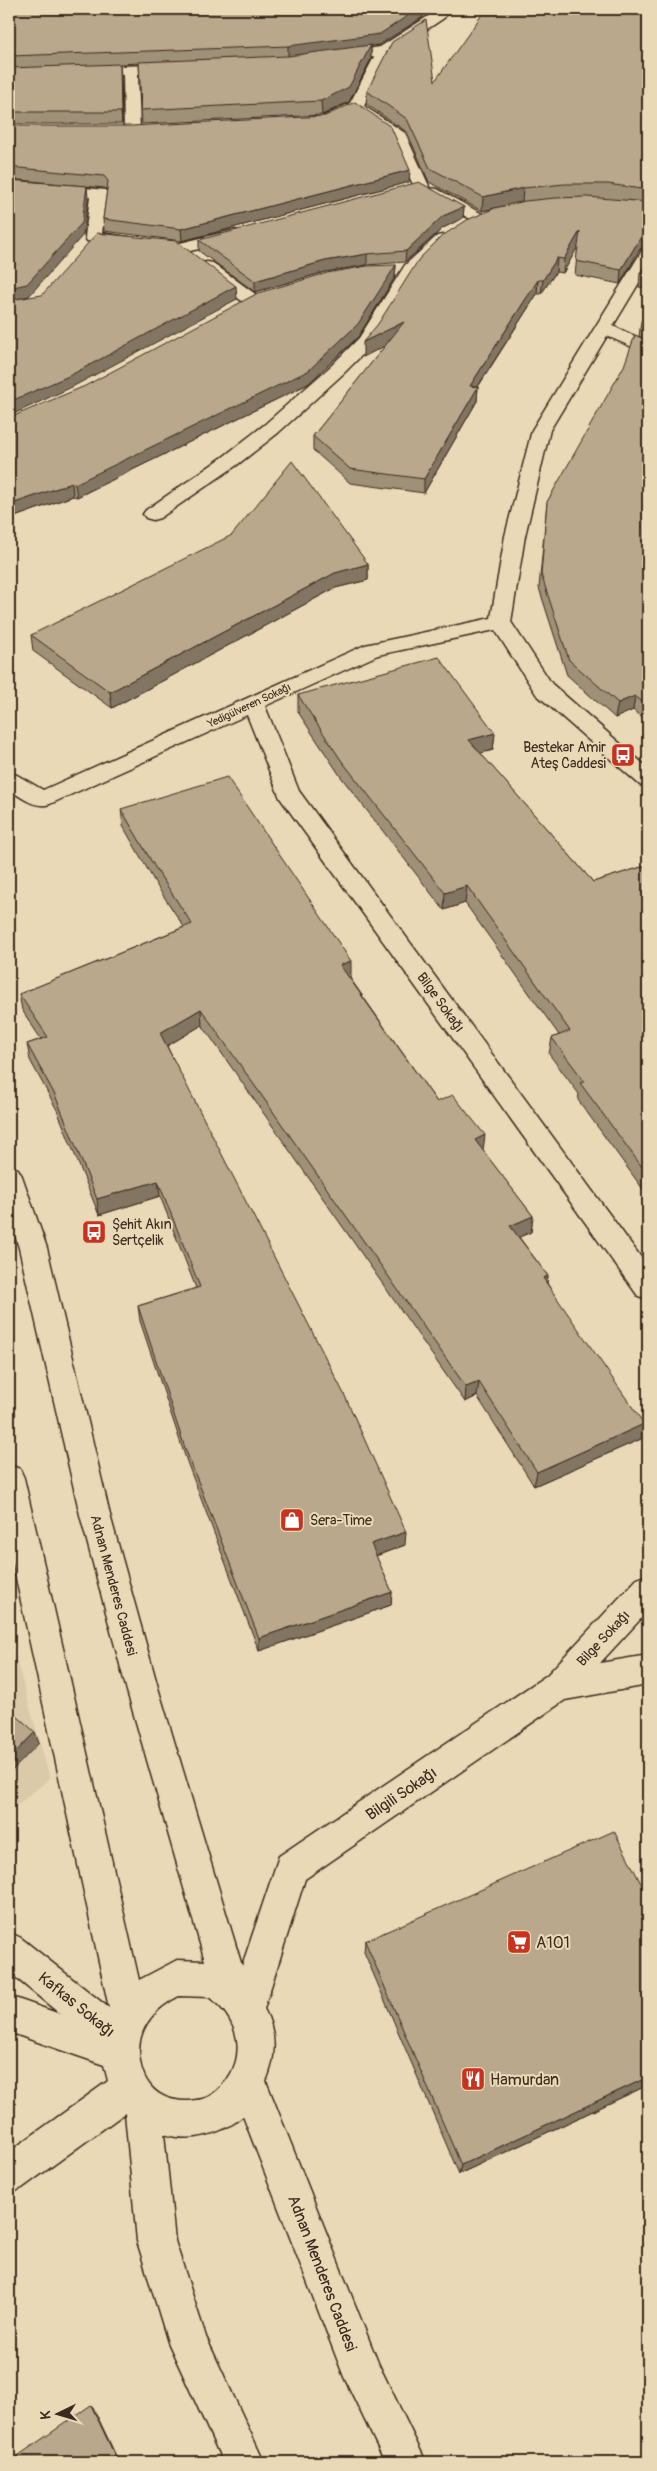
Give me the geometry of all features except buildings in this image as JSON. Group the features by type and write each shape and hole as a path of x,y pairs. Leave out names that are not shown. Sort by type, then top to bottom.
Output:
{"street":[{"path":"316,60 384,51 439,15 442,9"},
{"path":"306,122 325,121 356,106 384,51"},
{"path":"9,74 189,68"},
{"path":"130,70 132,132"},
{"path":"153,514 230,461 338,369 366,341 402,269 473,222 421,186 399,136 356,106"},
{"path":"113,131 151,130"},
{"path":"9,185 99,193 93,238 80,252"},
{"path":"402,191 421,186"},
{"path":"162,246 182,248 249,231"},
{"path":"93,238 142,243"},
{"path":"182,248 252,300"},
{"path":"648,254 541,430 515,536 501,622 544,689 648,780"},
{"path":"234,309 252,300 271,294"},
{"path":"602,328 648,349"},
{"name":"Yedigülveren Sokağı","path":"9,780 42,799 254,705 287,687 372,650 501,622"},
{"name":"Bilge Sokağı","path":"254,705 288,794 648,1288"},
{"name":"Adnan Menderes Caddesi","path":"9,1176 33,1248 97,1524 143,1691 239,2001 255,2032 256,2057 248,2081 236,2098 220,2112 200,2120 181,2122 161,2117 136,2097"},
{"path":"9,1478 124,2036 121,2064 136,2097 156,2241 188,2342 244,2462"},
{"name":"Bilge Sokağı","path":"558,1686 648,1589"},
{"name":"Bilgili Sokağı","path":"239,2001 291,1868 558,1686 648,1670"},
{"name":"Kafkas Sokağı","path":"9,1950 124,2036"},
{"path":"124,2036 142,1999 158,1986 177,1978 215,1981 239,2001"},
{"path":"9,2014 124,2036"},
{"name":"Adnan Menderes Caddesi","path":"248,2081 364,2377 406,2462"},
{"path":"9,2175 136,2097"}],"shaded area":[{"path":"9,1634 50,1778 9,1812"}],"place":[{"name":"Bestekar Amir Ateş Caddesi","path":"623,755"},
{"name":"Şehit Akın Sertçelik","path":"94,1232"},
{"name":"Sera-Time","path":"292,1520"},
{"name":"A101","path":"519,1942"},
{"name":"Hamurdan","path":"473,2079"}]}
